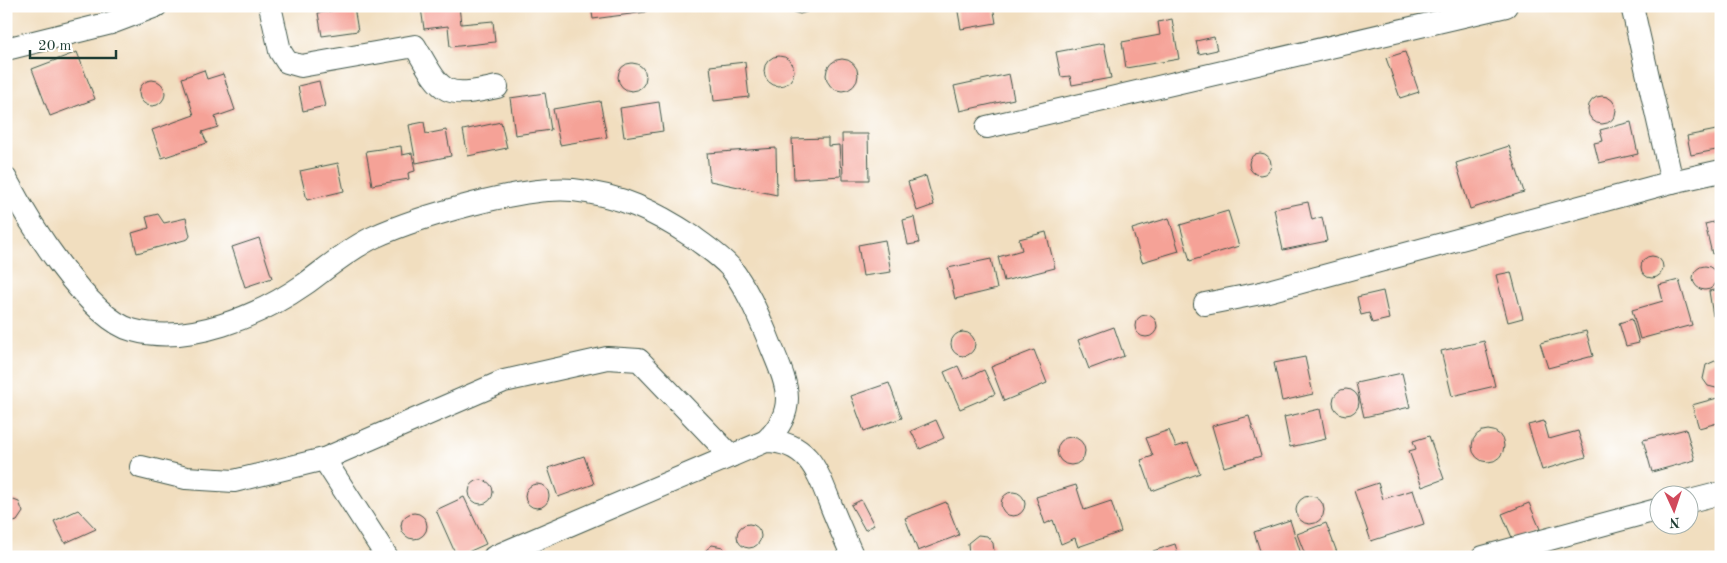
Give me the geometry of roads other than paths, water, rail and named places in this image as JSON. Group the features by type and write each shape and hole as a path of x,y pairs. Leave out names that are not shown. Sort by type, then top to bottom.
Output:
{"street":[{"path":"6,49 111,23 156,6"},
{"path":"270,6 280,51 287,62 301,66 415,46 437,84 452,92 471,92 497,87"},
{"path":"987,127 1506,6"},
{"path":"1632,6 1672,182"},
{"path":"1205,304 1261,293 1672,182 1721,171"},
{"path":"6,179 44,243 98,308 112,321 132,330 160,334 198,331 237,320 270,305 304,284 334,261 374,237 438,215 535,191 571,190 622,199 661,216 718,254 742,285 758,315 781,372 788,397 785,419 766,441 510,554"},
{"path":"141,467 186,478 234,481 324,459 504,381 607,358 639,360 731,456"},
{"path":"766,441 781,442 793,446 806,456 818,471 853,557"},
{"path":"324,459 387,557"},
{"path":"1700,498 1721,493"},
{"path":"1483,557 1650,512"}]}
